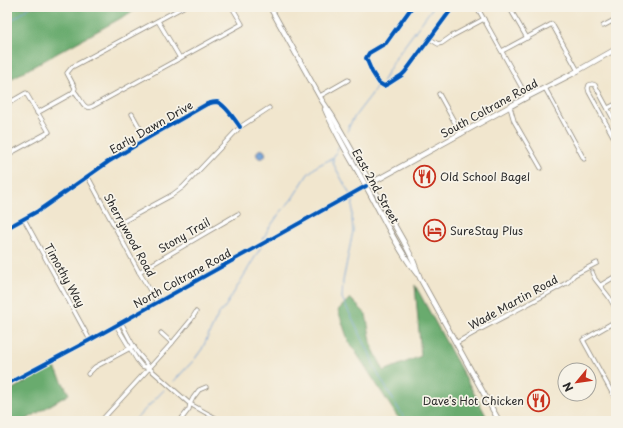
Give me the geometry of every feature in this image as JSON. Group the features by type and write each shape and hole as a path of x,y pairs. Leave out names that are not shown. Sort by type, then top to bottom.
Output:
{"main road":[{"name":"East 2nd Street","path":"270,7 320,98 339,138 409,263 420,278 499,421"},
{"name":"South Coltrane Road","path":"366,186 616,49"},
{"name":"East 2nd Street","path":"320,98 333,117 404,242 420,278"},
{"path":"390,229 401,242 404,242"}],"street":[{"path":"183,7 72,67 68,73 75,88 74,91 85,106 90,108 242,24 232,7"},
{"path":"412,7 386,43 369,53 366,58 376,80 381,85 384,86 402,75 453,7"},
{"path":"477,7 527,97"},
{"path":"512,12 527,38"},
{"path":"430,39 438,44 442,43 484,19"},
{"path":"603,26 616,19"},
{"path":"158,21 180,58"},
{"path":"502,51 552,24 578,71"},
{"path":"320,98 348,80"},
{"path":"616,124 595,85 589,85 589,92 613,136 616,138"},
{"path":"545,88 584,159"},
{"path":"37,112 74,91"},
{"path":"7,104 26,93 48,132 7,155"},
{"path":"439,94 461,134"},
{"name":"Early Dawn Drive","path":"7,228 38,211 108,162 207,104 215,102 219,103 228,111 240,127"},
{"path":"608,108 616,104"},
{"path":"510,107 514,121 540,168"},
{"path":"115,226 183,187 240,127 269,108"},
{"path":"132,114 146,139"},
{"name":"Sherrywood Road","path":"88,177 139,272 157,302"},
{"name":"North Coltrane Road","path":"7,384 90,340 366,186"},
{"name":"Stony Trail","path":"139,272 238,214"},
{"name":"Timothy Way","path":"24,219 90,340"},
{"name":"Wade Martin Road","path":"456,343 568,282 574,275 597,263"},
{"path":"592,272 616,308"},
{"path":"601,285 616,276"},
{"path":"101,421 172,343 196,312"},
{"path":"121,322 134,346 147,362 149,368"},
{"path":"616,322 583,340 616,400"},
{"path":"116,325 133,356 142,366 149,368 190,404 220,421"},
{"path":"161,333 172,343"},
{"path":"88,374 95,367 134,346"},
{"path":"180,421 189,409 193,398 199,390 206,387"}],"green space":[{"path":"7,7 141,7 7,81"},
{"path":"415,285 489,421 402,421 397,416 348,340 338,310 350,298 366,314 372,347 384,371 421,356"},
{"path":"54,366 69,394 24,421 7,421 7,392"}],"water":[{"path":"261,149 266,154 261,159 256,154"}],"waterway":[{"path":"7,22 30,7"},
{"path":"382,82 397,56 433,7"},
{"path":"347,132 356,114 377,86"},
{"path":"339,146 333,158 333,163 353,200 353,231 343,281 342,298 369,352 378,374 401,413 408,421"},
{"path":"263,240 267,231 292,199 308,174 317,166 333,158"},
{"path":"174,381 194,360 202,349 218,315 225,307 261,247"},
{"path":"134,421 164,390"}],"cycle path":[{"path":"412,7 386,43 369,53 366,58 379,83 384,86 405,72 453,7"},
{"path":"7,228 38,211 108,162 207,104 216,102 220,103 230,113 240,127"},
{"path":"7,384 90,340 366,186"}],"place":[{"name":"Old School Bagel","path":"425,176"},
{"name":"SureStay Plus","path":"434,230"},
{"name":"Dave's Hot Chicken","path":"539,400"}]}
